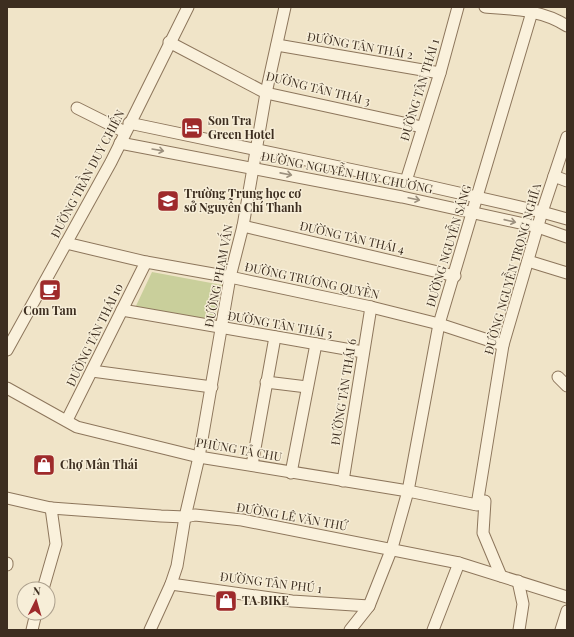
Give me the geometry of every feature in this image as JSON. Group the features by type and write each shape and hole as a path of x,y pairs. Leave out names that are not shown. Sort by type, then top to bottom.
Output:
{"street":[{"name":"ĐƯỜNG TRẦN DUY CHIẾN","path":"7,350 111,162 169,42 188,7"},
{"name":"ĐƯỜNG PHẠM VẤN","path":"171,584 177,566 185,517 199,457 230,277 243,226 255,148 285,7"},
{"name":"ĐƯỜNG TÂN THÁI 1","path":"406,181 440,73 458,7"},
{"path":"485,7 531,9 557,19 567,26"},
{"name":"ĐƯỜNG NGUYỄN SÁNG","path":"350,630 369,606 392,548 408,491 439,324 455,276 531,9"},
{"name":"ĐƯỜNG TÂN THÁI 3","path":"169,42 266,93 422,127"},
{"name":"ĐƯỜNG TÂN THÁI 2","path":"277,45 440,73"},
{"name":"ĐƯỜNG NGUYỄN HUY CHƯƠNG","path":"77,108 127,127 255,148 477,197 567,219"},
{"name":"ĐƯỜNG NGUYỄN TRỌNG NGHĨA","path":"501,576 483,533 481,503 503,346 542,212 567,137"},
{"name":"ĐƯỜNG NGUYỄN HUY CHƯƠNG","path":"120,143 473,212 538,228 567,237"},
{"path":"554,176 567,181"},
{"name":"ĐƯỜNG TÂN THÁI 4","path":"243,226 455,276"},
{"name":"ĐƯỜNG TRƯƠNG QUYỀN","path":"66,243 146,262 230,277 370,307 439,324 503,346"},
{"path":"528,261 567,273"},
{"name":"ĐƯỜNG TÂN THÁI 10","path":"67,420 146,262"},
{"name":"ĐƯỜNG TÂN THÁI 6","path":"343,481 370,307"},
{"name":"ĐƯỜNG TÂN THÁI 5","path":"122,310 363,352"},
{"path":"252,465 275,337"},
{"path":"291,473 316,344"},
{"path":"92,371 212,387"},
{"path":"558,377 567,386"},
{"path":"266,382 307,387"},
{"name":"PHÙNG TẢ CHU","path":"7,388 78,427 199,457 481,503"},
{"name":"ĐƯỜNG LÊ VĂN THỨ","path":"7,498 51,508 185,517 195,515 242,520 392,548 459,563 567,597"},
{"path":"45,581 56,544 51,508"},
{"path":"433,630 459,563"},
{"path":"518,581 523,604 519,630"},
{"path":"150,630 171,584"},
{"name":"ĐƯỜNG TÂN PHÚ 1","path":"171,584 292,601 369,606"},
{"path":"561,630 567,611"}],"green space":[{"path":"152,272 222,285 214,320 135,308"}],"place":[{"name":"Son Tra Green Hotel","path":"192,128"},
{"name":"Trường Trung học cơ sở Nguyễn Chí Thanh","path":"168,201"},
{"name":"Com Tam","path":"50,290"},
{"name":"Chợ Mân Thái","path":"44,465"},
{"name":"TA BIKE","path":"226,601"}]}
